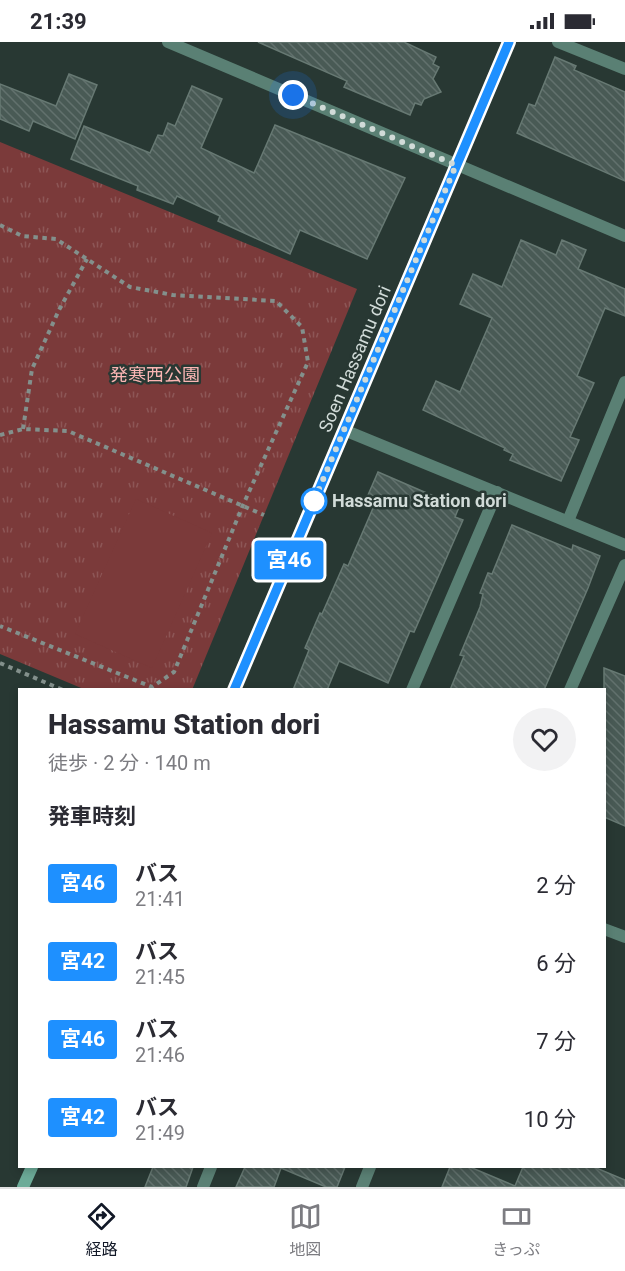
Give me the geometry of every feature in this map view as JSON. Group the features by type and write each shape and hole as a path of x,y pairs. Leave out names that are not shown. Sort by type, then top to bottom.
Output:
{"street":[{"path":"168,42 625,237"},
{"name":"Soen Hassamu dori","path":"235,688 508,42"},
{"path":"558,42 625,69"},
{"path":"568,521 625,382"},
{"path":"344,430 625,545"},
{"path":"413,688 497,492"},
{"path":"571,688 625,565"},
{"path":"606,930 625,937"},
{"path":"23,1187 32,1168"},
{"path":"203,1187 211,1168"},
{"path":"362,1187 370,1168"}],"path":[{"path":"0,225 22,236 56,239 130,286 173,295 276,301 302,327 308,362 243,505 174,672 152,687 0,626"},
{"path":"23,429 32,369 58,310 87,259"},
{"path":"0,435 23,429 68,431 264,515"},
{"path":"0,663 58,688"}],"green space":[{"name":"発寒西公園","path":"0,142 357,289 193,688 81,688 0,654"},
{"path":"136,499 212,533 152,668 75,634"}],"building":[{"path":"258,42 404,42 436,57 433,64 439,67 433,79 441,92 424,99 421,105 415,103 410,115 344,87 347,81"},
{"path":"555,57 576,66 574,70 625,92 625,181 517,133 529,104 535,106"},
{"path":"69,74 97,85 75,139 33,121 29,131 0,119 0,84 56,106"},
{"path":"192,86 222,99 201,148 254,173 275,125 405,178 367,259 300,230 290,254 218,221 220,216 177,196 173,204 137,190 138,186 71,159 84,126 150,153 158,135 163,136 168,123 175,126"},
{"path":"521,240 556,255 562,240 586,250 578,269 625,289 625,316 605,308 577,376 594,383 570,437 579,440 561,481 510,460 513,454 504,450 505,448 423,410 436,381 460,392 492,318 460,304 473,274 502,287"},
{"path":"378,472 459,507 455,517 463,520 414,632 410,631 388,683 339,661 328,688 294,688 309,650 305,648 320,613 322,614 344,564 348,566 377,499 368,495"},
{"path":"512,525 572,550 573,545 600,556 545,688 451,688 464,656 460,655 480,607 483,594 480,593 488,573 492,574"},
{"path":"604,668 625,676 625,826 606,818 606,688 604,688"},
{"path":"153,1168 193,1168 186,1187 145,1187"},
{"path":"245,1168 281,1168 274,1187 236,1187"},
{"path":"281,1168 345,1168 337,1187 326,1187"},
{"path":"450,1168 472,1168 515,1186 523,1168 596,1168 625,1180 625,1187 442,1187"}],"bus line":[{"name":"宮46","path":"235,688 509,42"}],"place":[{"name":"Hassamu Station dori","path":"314,501"}],"route":[{"path":"293,95 456,165 314,501"}]}
